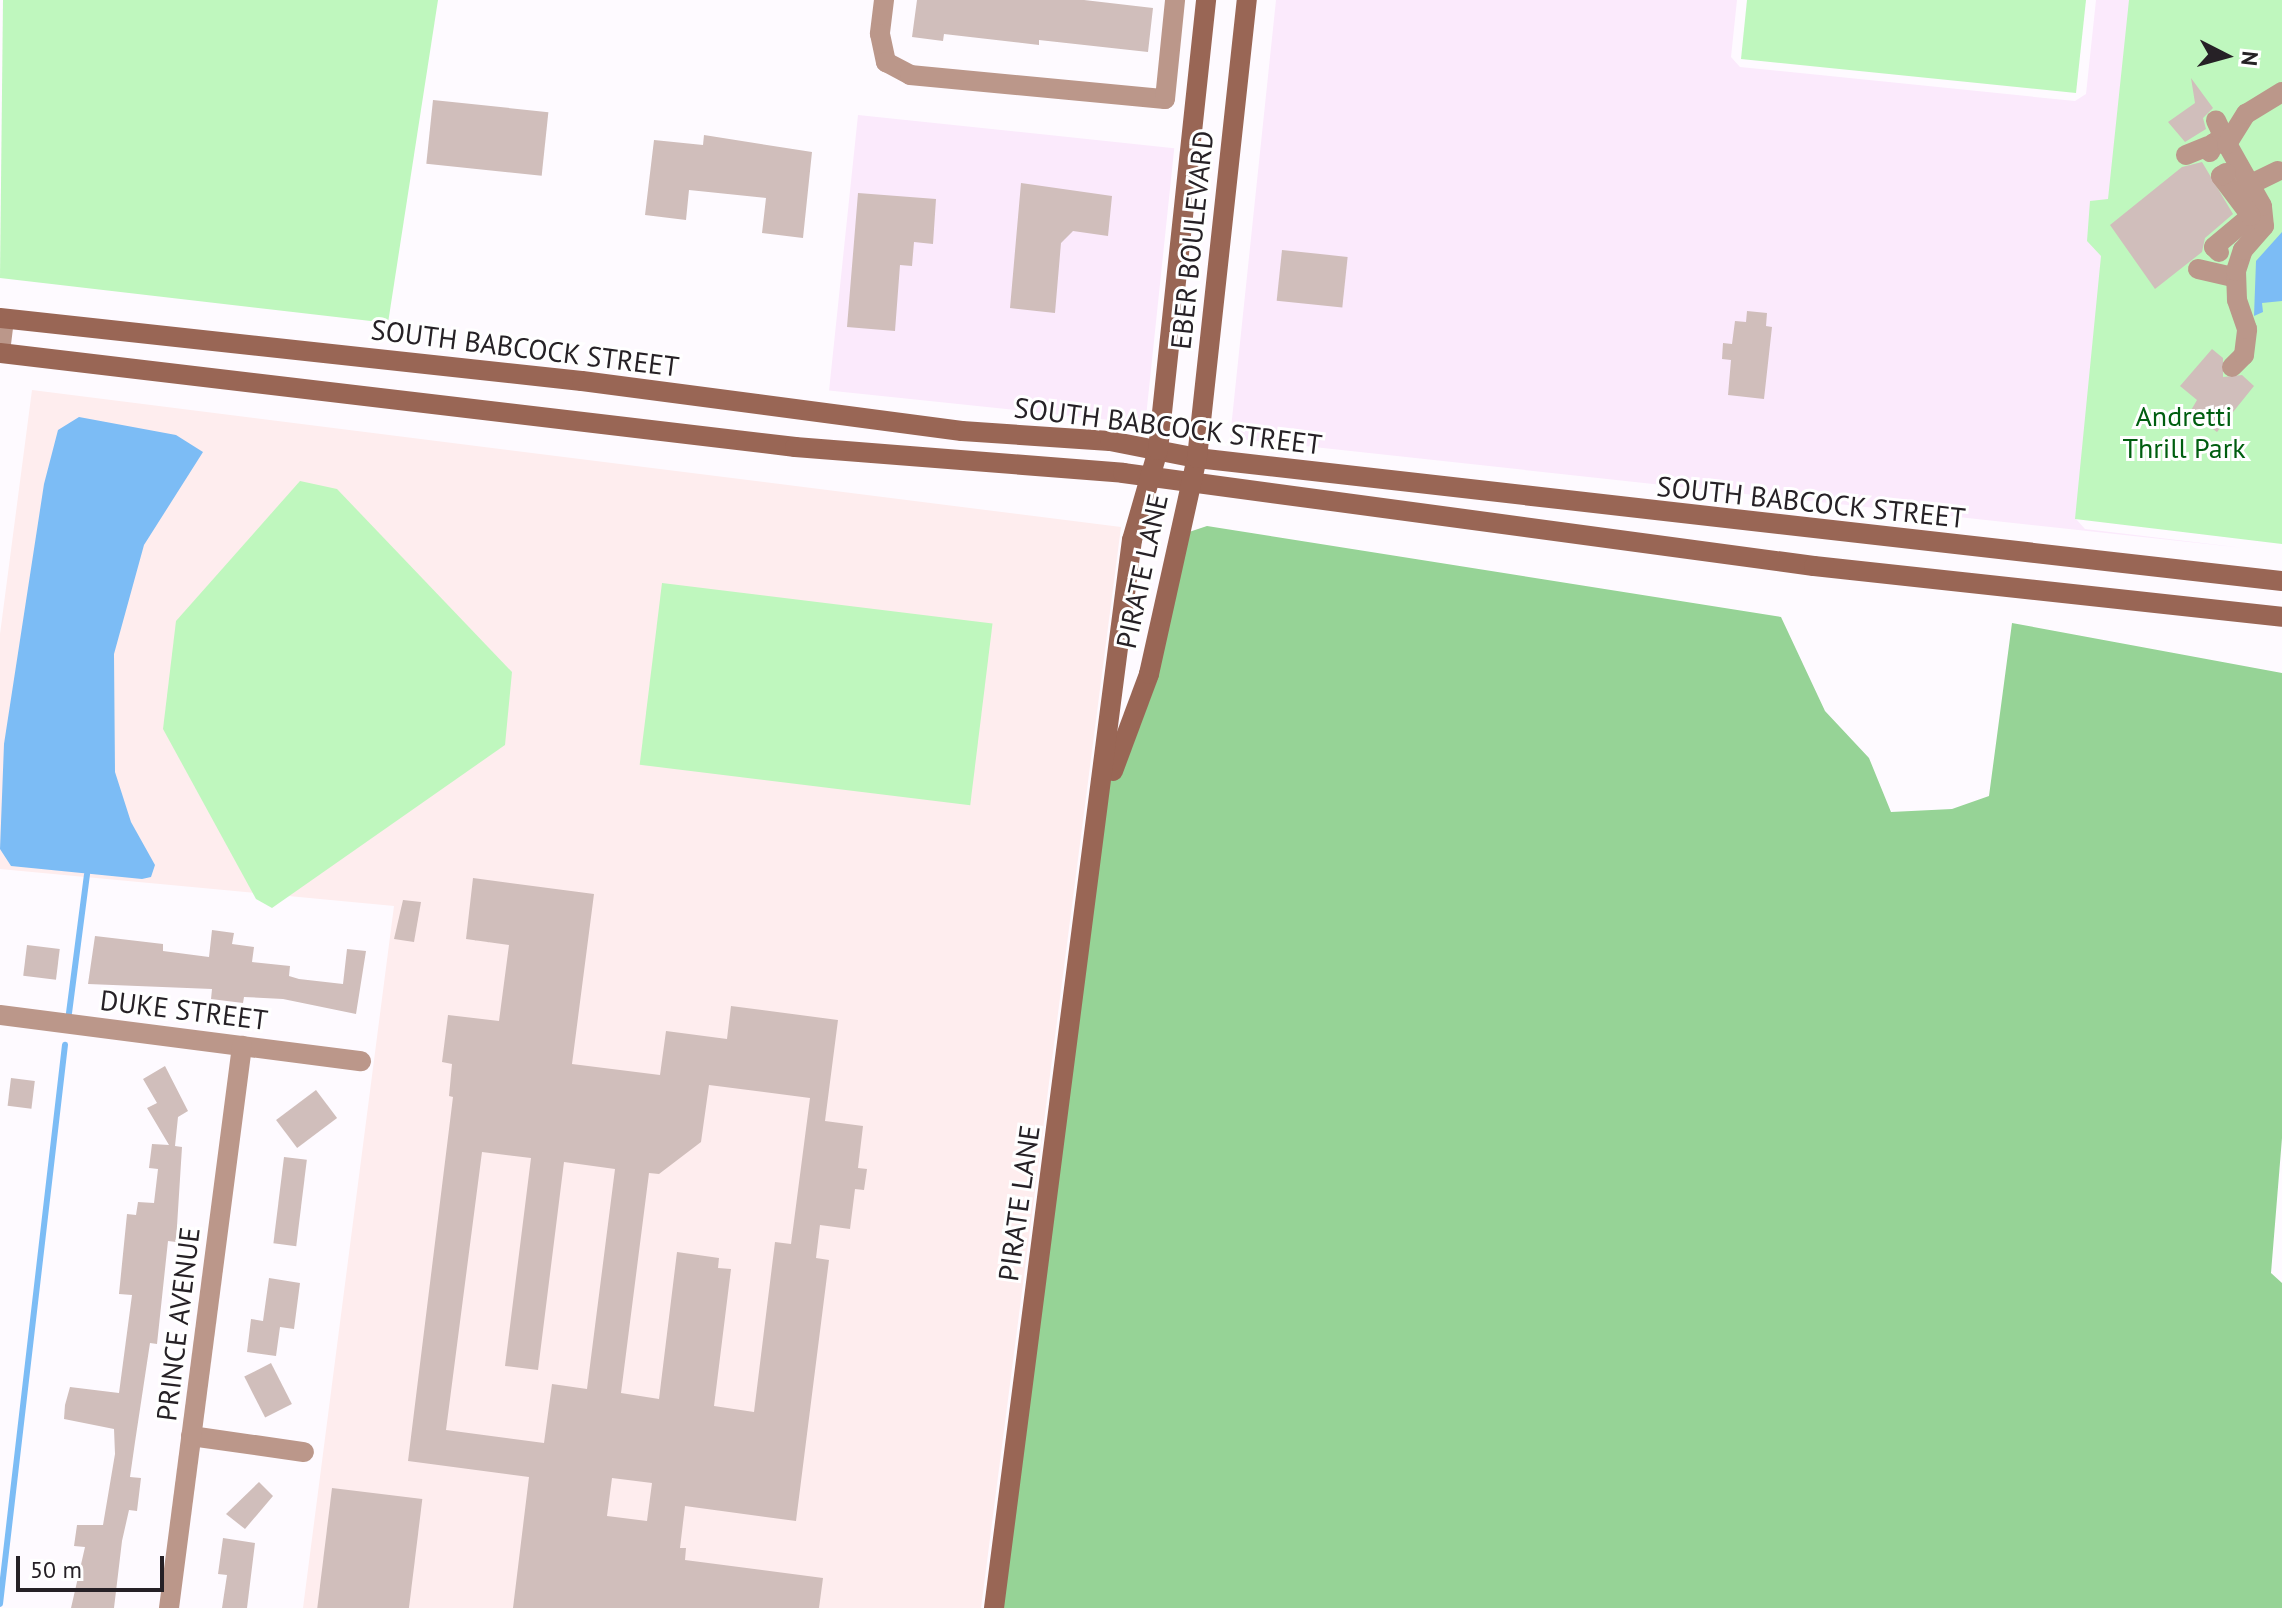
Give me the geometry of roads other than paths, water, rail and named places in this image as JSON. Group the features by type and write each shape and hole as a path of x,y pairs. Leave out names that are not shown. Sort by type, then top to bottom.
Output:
{"main road":[{"name":"EBER BOULEVARD","path":"1149,478 1158,450 1206,0"},
{"name":"EBER BOULEVARD","path":"1190,485 1197,458 1247,0"},
{"name":"SOUTH BABCOCK STREET","path":"2,319 582,381 962,431 1110,441 1197,458 2282,581"},
{"name":"SOUTH BABCOCK STREET","path":"0,353 795,447 1149,478 1814,566 2282,617"},
{"name":"PIRATE LANE","path":"994,1608 1132,540 1149,478"},
{"name":"PIRATE LANE","path":"1100,805 1149,674 1190,485"}],"street":[{"path":"884,0 880,34 886,62 910,75 1165,99 1175,0"},
{"path":"2186,155 2215,148 2246,114 2282,92"},
{"path":"2216,120 2215,148 2235,181 2262,206 2264,226 2243,250 2236,278 2249,319 2244,355 2232,367"},
{"path":"2219,252 2214,247 2251,216 2221,176 2235,181 2278,171"},
{"path":"2198,269 2236,278"},
{"path":"0,353 2,319"},
{"name":"DUKE STREET","path":"0,1015 361,1061"},
{"name":"PRINCE AVENUE","path":"169,1608 242,1046"},
{"path":"191,1436 304,1452"}],"water":[{"path":"2282,232 2282,301 2262,303 2263,312 2254,316 2256,261"},
{"path":"79,417 176,435 203,452 144,545 114,654 115,772 131,822 155,865 151,877 142,879 11,866 0,849 4,744 44,484 58,430"}],"waterway":[{"path":"69,1013 87,874"},
{"path":"0,1604 65,1045"}],"park label":[{"name":"Andretti Thrill Park","path":"2184,432"}]}
